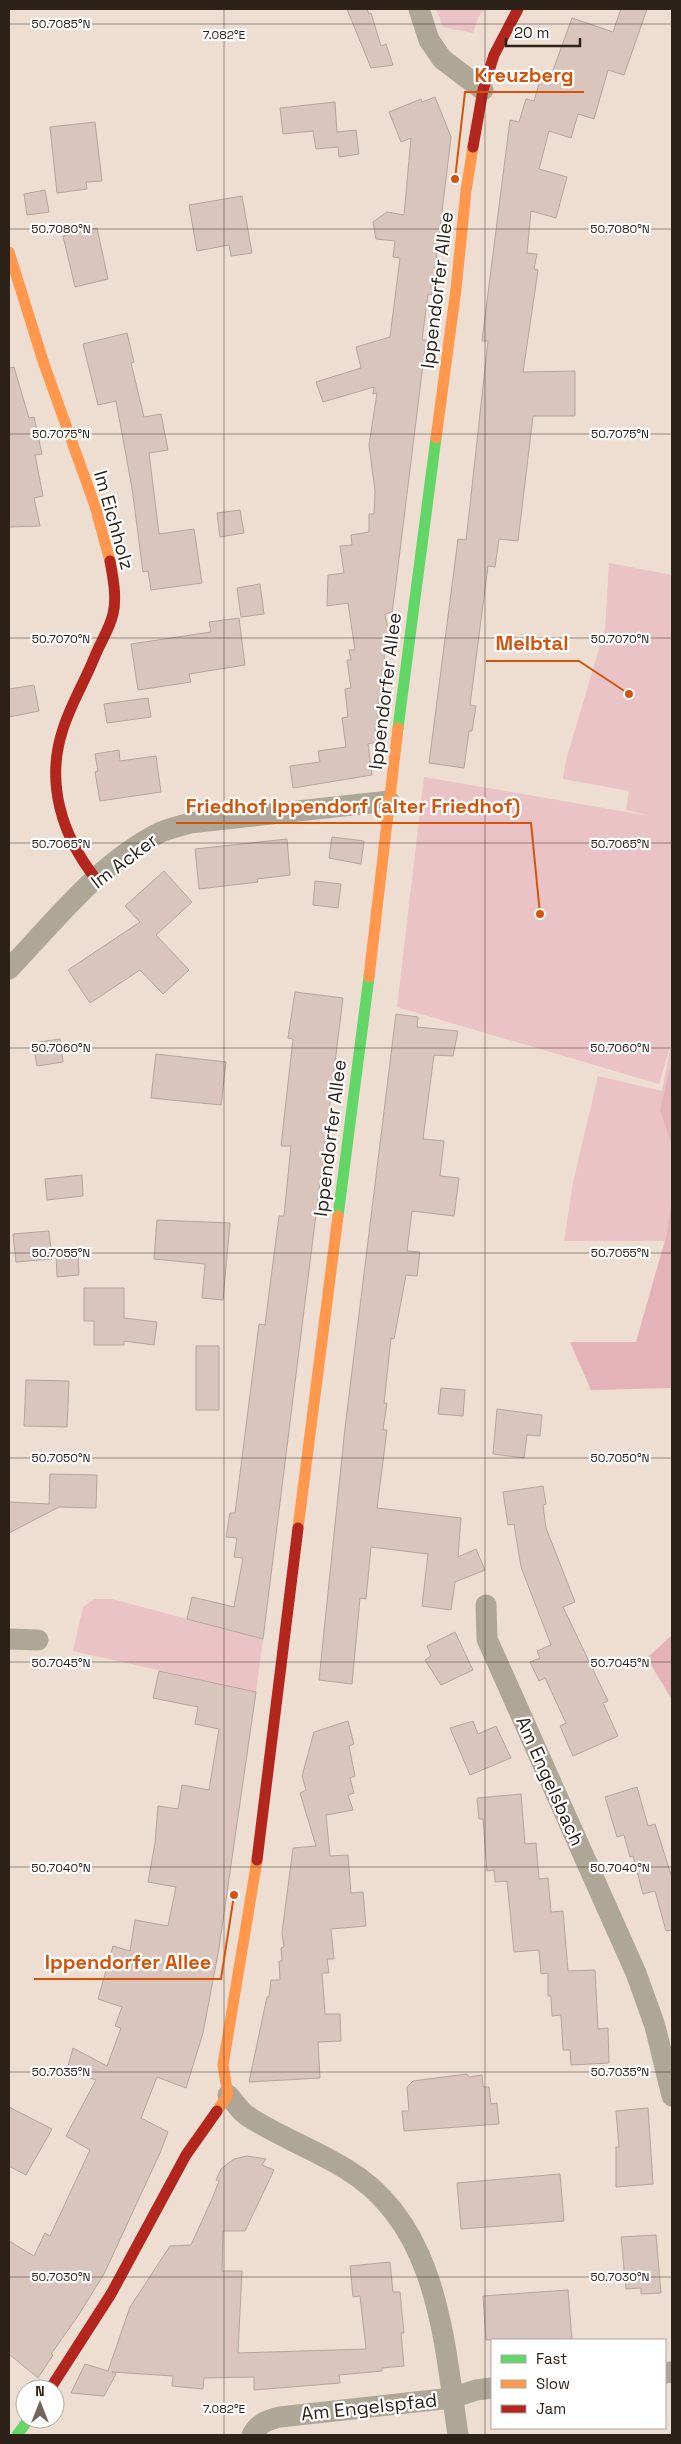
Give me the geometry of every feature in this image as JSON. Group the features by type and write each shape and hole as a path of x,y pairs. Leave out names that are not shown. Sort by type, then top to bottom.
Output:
{"street":[{"path":"419,9 429,40 442,58 483,90"},
{"name":"Ippendorfer Allee","path":"228,2095 223,2065 262,1832 278,1675 456,289 466,191 483,90 494,55 518,9"},
{"name":"Im Eichholz","path":"9,252 56,399 104,536 112,574 115,597 113,614 60,740 55,765 60,810 66,831 75,850 96,878"},
{"name":"Im Acker","path":"9,969 96,878 134,848 155,836 190,823 389,801"},
{"name":"Am Engelsbach","path":"486,1605 487,1639 636,1973 655,2026 672,2096"},
{"path":"9,1639 38,1640"},
{"path":"56,2379 135,2253 186,2155 228,2095 245,2114 354,2174 383,2198 397,2214 420,2252 428,2273 439,2315 458,2435"},
{"name":"Am Engelspfad","path":"252,2435 257,2427 266,2420 280,2417 452,2398 476,2390 491,2388"}],"shaded area":[{"path":"436,9 485,9 478,18 473,33 443,27"},
{"path":"609,563 672,575 672,1040 659,1084 397,1007 424,777 650,816 626,810 629,791 563,779 566,760 605,629"},
{"path":"672,1040 672,1241 564,1241 573,1183 598,1076 662,1091"},
{"path":"672,1059 672,1145 660,1110"},
{"path":"672,1198 672,1388 591,1390 570,1342 636,1342 667,1233"},
{"path":"94,1599 112,1599 263,1639 256,1692 73,1651 83,1607"},
{"path":"672,1635 672,1700 647,1658"}],"building":[{"path":"347,9 367,9 369,14 371,13 381,46 386,44 393,65 371,68"},
{"path":"621,9 647,9 624,75 608,70 594,119 578,114 571,138 549,131 539,169 567,177 556,218 531,211 527,253 537,254 534,269 538,270 523,372 575,371 575,416 533,416 518,541 499,539 495,567 488,566 470,705 476,706 472,731 469,731 464,768 429,763 458,539 466,540 488,341 482,341 510,120 519,122 526,99 534,101 542,73 551,76 572,18 613,32"},
{"path":"435,97 451,137 432,295 428,294 422,340 426,340 395,591 392,612 385,614 390,641 385,641 387,654 384,655 386,670 382,670 384,684 380,684 382,697 378,698 380,713 377,713 379,727 375,728 377,742 368,744 372,775 293,788 290,766 320,762 318,751 346,747 342,718 348,717 345,689 351,688 347,660 351,660 349,650 355,650 348,603 327,606 328,575 344,573 340,546 352,545 351,535 369,532 369,514 374,514 375,491 369,445 377,393 373,394 374,387 323,402 316,382 361,368 356,347 390,337 400,258 393,257 395,241 376,239 373,222 387,212 404,215 411,138 401,142 389,112 421,99 422,102"},
{"path":"335,102 337,132 356,130 359,154 339,157 338,147 316,149 313,131 283,134 280,108"},
{"path":"95,122 102,181 86,182 87,189 57,193 50,127"},
{"path":"45,190 49,212 27,215 24,194"},
{"path":"242,196 252,253 231,256 229,245 197,251 189,205"},
{"path":"97,228 108,279 75,287 63,236"},
{"path":"127,333 134,362 131,363 144,417 161,414 168,450 149,453 159,534 194,529 202,583 151,590 148,571 143,572 132,488 116,401 98,405 83,344"},
{"path":"14,367 29,418 34,417 42,454 35,455 43,496 34,498 40,526 9,527 9,368"},
{"path":"240,510 244,533 220,537 217,513"},
{"path":"260,584 264,614 241,617 237,588"},
{"path":"239,618 245,665 189,674 191,682 138,690 131,644 211,632 209,622"},
{"path":"34,685 39,711 9,717 9,689"},
{"path":"148,698 151,717 107,723 104,704"},
{"path":"119,750 120,761 156,756 161,792 100,801 95,772 98,771 95,754"},
{"path":"332,837 364,841 361,864 329,858"},
{"path":"287,839 290,875 257,879 258,882 199,889 195,849"},
{"path":"164,871 192,902 156,935 189,970 163,994 140,970 90,1003 68,970 140,922 125,906"},
{"path":"315,881 341,884 338,908 313,905"},
{"path":"295,992 343,998 263,1639 187,1619 192,1597 234,1607 243,1558 234,1557 237,1538 226,1537 230,1513 235,1513 259,1324 265,1325 279,1216 284,1216 291,1146 281,1146 293,1039 288,1038"},
{"path":"396,1014 418,1017 417,1027 458,1031 453,1056 434,1055 423,1139 444,1141 440,1176 459,1178 454,1216 412,1211 407,1251 420,1252 417,1276 406,1275 394,1339 391,1338 384,1403 387,1403 383,1430 387,1430 377,1508 461,1518 458,1557 476,1549 485,1570 455,1582 451,1610 422,1606 428,1554 371,1547 366,1599 360,1598 352,1684 319,1680 345,1428"},
{"path":"60,1039 63,1062 37,1066 33,1043"},
{"path":"156,1054 226,1062 221,1105 151,1098"},
{"path":"82,1175 83,1196 47,1200 45,1179"},
{"path":"157,1220 230,1223 223,1300 202,1298 205,1264 154,1259"},
{"path":"49,1231 52,1259 16,1262 13,1234"},
{"path":"78,1252 79,1275 57,1277 56,1253"},
{"path":"84,1288 124,1288 124,1318 157,1322 154,1345 124,1341 124,1345 94,1345 94,1321 84,1321"},
{"path":"196,1346 219,1346 219,1410 196,1410"},
{"path":"26,1380 69,1381 67,1427 24,1426"},
{"path":"441,1388 465,1390 463,1416 438,1414"},
{"path":"497,1409 542,1415 540,1436 527,1435 524,1458 493,1454"},
{"path":"50,1474 97,1475 96,1508 59,1507 9,1533 9,1502 49,1504"},
{"path":"543,1486 546,1504 543,1505 546,1528 575,1602 563,1607 608,1701 603,1703 618,1736 573,1756 560,1726 566,1723 545,1678 539,1681 530,1662 540,1658 537,1651 551,1645 521,1567 514,1524 508,1525 503,1492"},
{"path":"455,1632 473,1670 441,1685 425,1660 431,1656 427,1646"},
{"path":"159,1671 256,1692 219,1948 203,2033 186,2088 157,2077 141,2118 168,2132 160,2153 104,2274 78,2316 51,2354 53,2355 38,2378 9,2354 9,2241 34,2256 45,2233 50,2236 90,2150 66,2136 96,2080 67,2070 73,2048 107,2066 121,2028 115,2026 122,2007 98,1999 113,1946 130,1951 135,1920 168,1926 176,1887 148,1882 155,1843 158,1806 178,1809 182,1785 209,1790 219,1729 195,1724 198,1707 153,1698"},
{"path":"348,1721 354,1744 349,1746 355,1776 350,1778 354,1793 348,1795 353,1810 326,1815 330,1856 348,1855 351,1893 363,1892 366,1926 331,1929 334,1959 327,1959 329,1973 322,1973 325,2014 340,2014 341,2041 318,2042 320,2078 249,2082 267,1997 269,1997 271,1980 280,1980 279,1961 282,1961 281,1948 284,1947 282,1933 293,1848 316,1846 300,1793 306,1790 302,1776 314,1732"},
{"path":"473,1721 478,1734 496,1726 511,1758 470,1775 450,1728"},
{"path":"637,1787 648,1826 655,1824 672,1878 672,1930 666,1931 655,1891 643,1894 633,1856 630,1857 624,1835 617,1837 605,1797"},
{"path":"521,1794 525,1844 536,1843 539,1879 548,1878 551,1912 563,1911 568,1971 595,1970 598,2029 608,2028 609,2063 571,2065 570,2050 563,2050 561,2015 552,2016 551,1996 548,1996 548,1973 541,1974 539,1950 514,1952 507,1881 495,1882 494,1870 487,1871 483,1819 479,1819 477,1798"},
{"path":"467,2074 469,2077 482,2075 483,2087 489,2087 491,2104 497,2103 499,2124 404,2131 402,2111 409,2111 407,2087 413,2081"},
{"path":"9,2107 52,2129 26,2175 9,2166"},
{"path":"648,2108 653,2184 616,2187 616,2147 619,2147 616,2111"},
{"path":"247,2156 266,2159 262,2165 274,2170 245,2231 223,2231 222,2271 242,2271 238,2353 366,2349 360,2296 353,2297 350,2266 390,2262 393,2292 400,2292 404,2333 401,2333 404,2366 382,2368 382,2371 339,2375 340,2383 254,2390 254,2377 204,2378 203,2389 172,2386 173,2376 112,2372 116,2374 104,2396 71,2393 85,2364 108,2371 130,2307 170,2246 191,2245 212,2199 219,2181 216,2180 221,2169 234,2159"},
{"path":"560,2174 564,2221 461,2229 457,2183"},
{"path":"656,2235 661,2293 641,2294 641,2288 626,2289 621,2237"},
{"path":"568,2290 572,2339 486,2340 483,2296"}],"traffic: fast":[{"path":"398,728 436,438"},
{"path":"338,1216 369,977"},
{"path":"17,2435 22,2429"}],"traffic: slow":[{"path":"436,438 473,147"},
{"path":"9,252 44,364 95,506 110,561"},
{"path":"369,977 398,728"},
{"path":"298,1528 338,1216"},
{"path":"217,2111 228,2095 223,2065 257,1860"}],"traffic: jam":[{"path":"473,147 483,90 494,55 518,9"},
{"path":"96,879 74,845 66,827 60,808 56,769 58,749 66,720 112,619 115,594 110,561"},
{"path":"257,1860 298,1528"},
{"path":"56,2379 111,2294 186,2155 217,2111"}],"place":[{"name":"Kreuzberg","path":"455,179"},
{"name":"Melbtal","path":"629,694"},
{"name":"Friedhof Ippendorf (alter Friedhof)","path":"540,914"},
{"name":"Ippendorfer Allee","path":"234,1895"}]}
